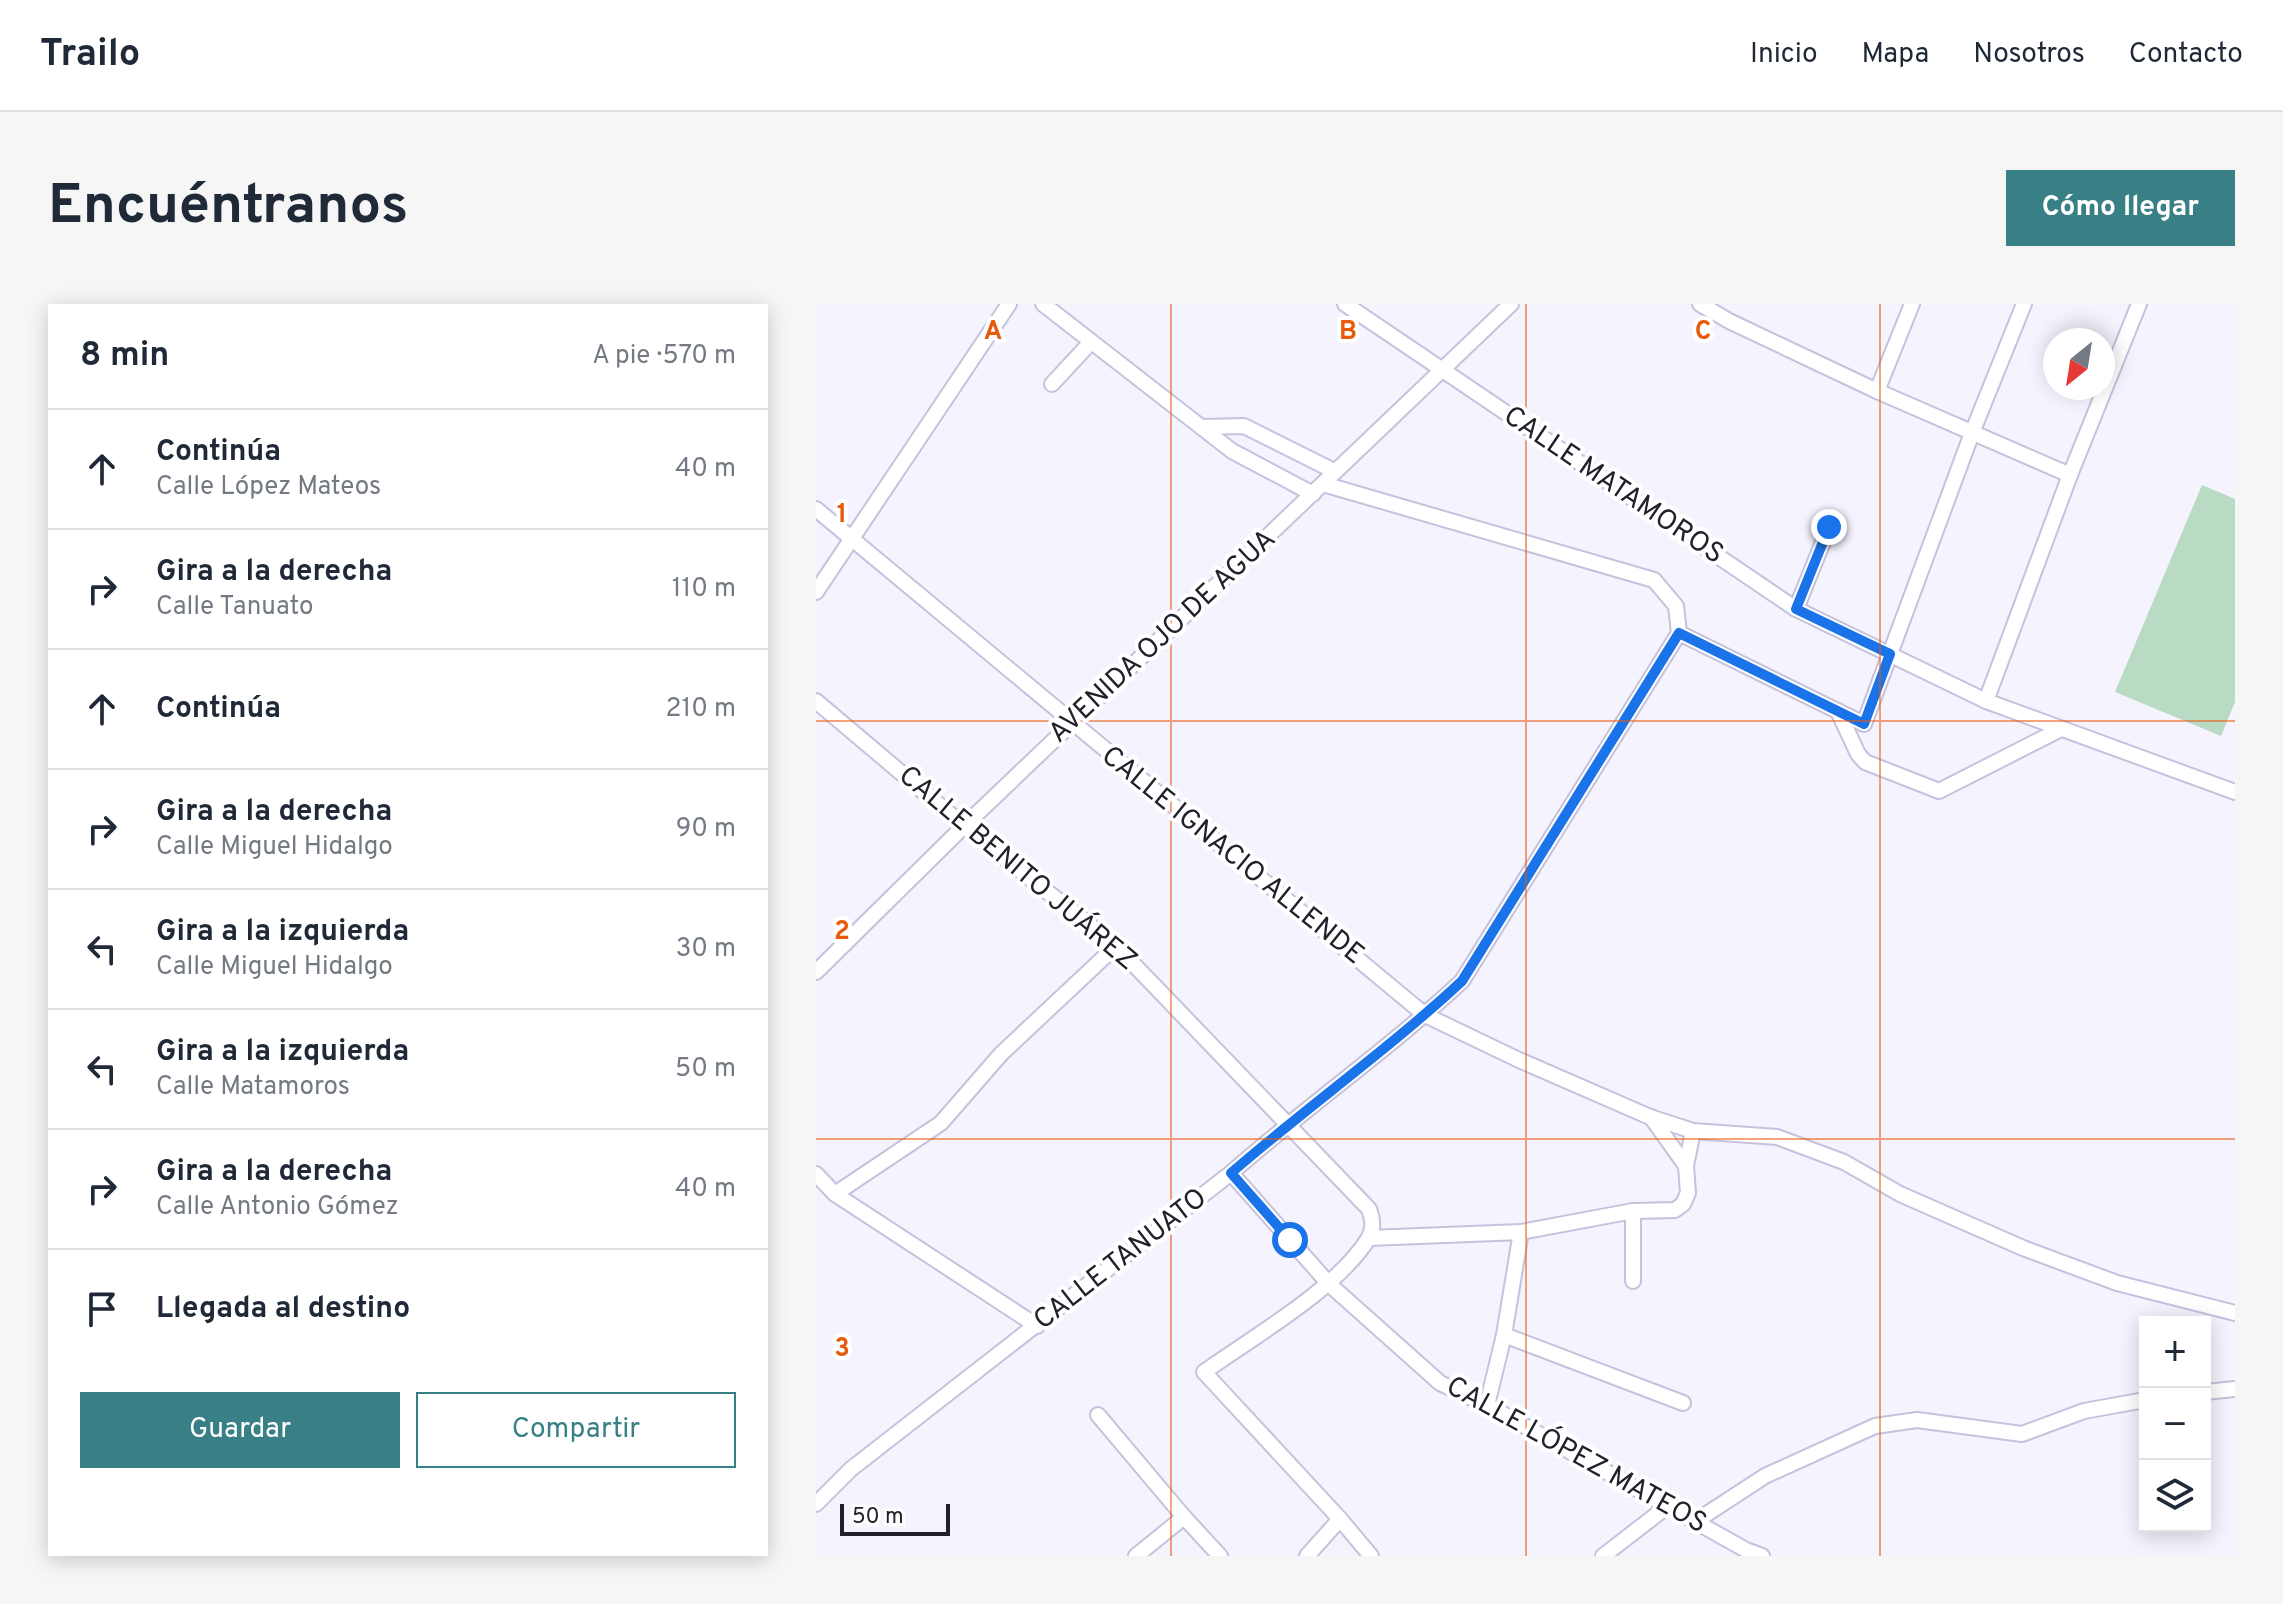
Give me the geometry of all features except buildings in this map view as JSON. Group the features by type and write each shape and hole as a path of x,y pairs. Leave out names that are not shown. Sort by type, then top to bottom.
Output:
{"street":[{"path":"816,592 1009,304"},
{"path":"1043,304 1232,451 1318,489 1654,580 1676,606 1679,633 1864,724 1972,433 2024,304"},
{"name":"CALLE MATAMOROS","path":"1345,304 1796,609 1986,701 2235,792"},
{"name":"AVENIDA OJO DE AGUA","path":"816,972 964,826 1511,304"},
{"path":"1700,304 1729,321 1877,391 2070,475"},
{"path":"1877,391 1912,304"},
{"path":"1986,701 2070,475 2139,304"},
{"path":"1052,384 1091,342"},
{"path":"1202,427 1244,426 1334,471"},
{"name":"CALLE IGNACIO ALLENDE","path":"816,509 1425,1015 1650,1117 1693,1131 1777,1137 1844,1162 1900,1194 2023,1248 2117,1283 2235,1313"},
{"path":"1796,609 1829,527"},
{"name":"CALLE TANUATO","path":"816,1504 851,1469 1231,1173 1288,1123 1425,1015 1462,981 1679,633"},
{"name":"CALLE BENITO JUÁREZ","path":"816,701 964,826 1116,946 1369,1209 1374,1223 1369,1238"},
{"path":"1838,711 1865,762 1939,791 2061,729"},
{"path":"835,1194 941,1123 1001,1054 1116,946"},
{"path":"1650,1117 1686,1166"},
{"path":"1371,1556 1204,1372 1329,1284 1369,1238 1521,1232 1633,1211 1675,1210 1683,1204 1688,1193 1686,1166 1693,1131"},
{"name":"CALLE LÓPEZ MATEOS","path":"1231,1173 1329,1284 1440,1383 1487,1405 1746,1550 1762,1556"},
{"path":"816,1174 835,1194 1037,1326"},
{"path":"1633,1211 1633,1281"},
{"path":"1487,1405 1504,1335 1521,1232"},
{"path":"1504,1335 1683,1403"},
{"path":"2211,1391 2235,1389"},
{"path":"1696,1521 1765,1476 1875,1426 1917,1420 2022,1434 2084,1411 2139,1401"},
{"path":"1098,1415 1220,1556"},
{"path":"1603,1556 1669,1505"},
{"path":"1136,1556 1184,1517"},
{"path":"1307,1556 1340,1519"}],"green space":[{"path":"2202,485 2235,499 2235,702 2221,736 2115,692"}],"route":[{"path":"1290,1240 1231,1173 1288,1123 1425,1015 1462,981 1679,633 1864,724 1890,654 1796,609 1829,527"}]}
